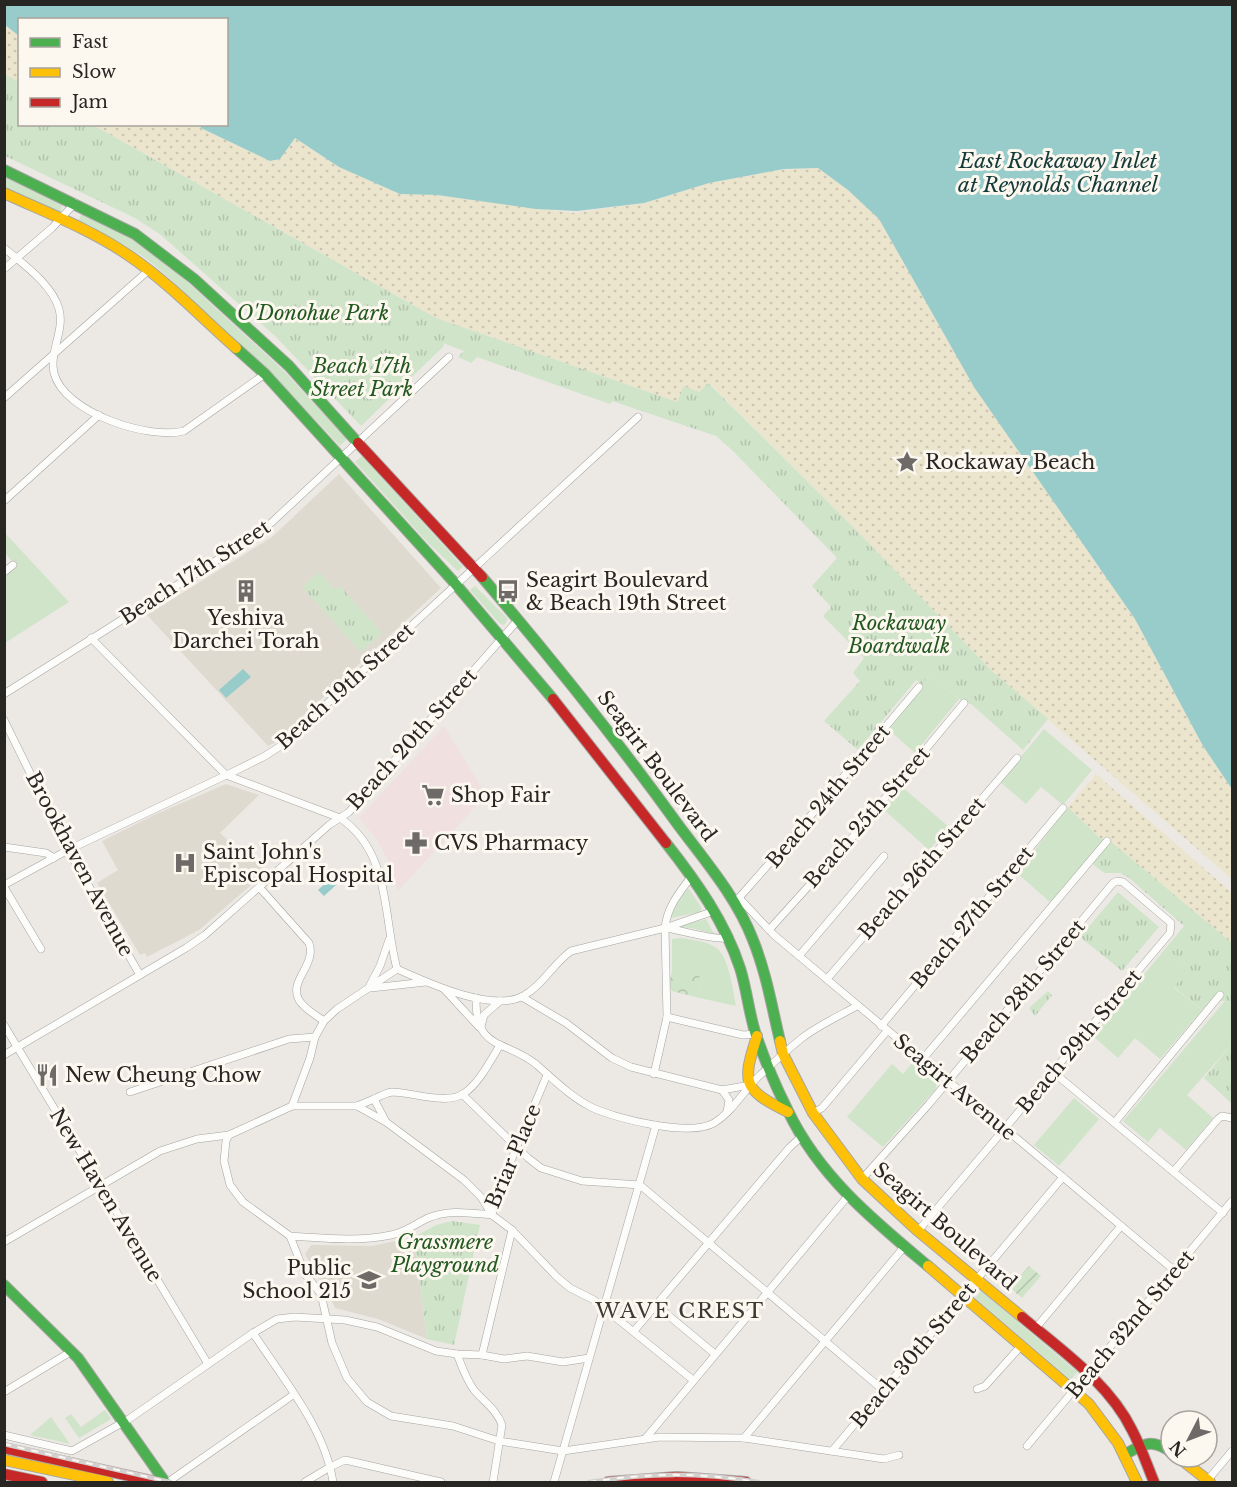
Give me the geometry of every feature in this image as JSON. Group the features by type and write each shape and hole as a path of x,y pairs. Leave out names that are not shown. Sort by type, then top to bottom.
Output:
{"main road":[{"name":"Seagirt Boulevard","path":"4,170 135,234 194,279 289,366 475,569 638,769 737,900 762,966 783,1054 813,1113 862,1179 918,1231 1089,1374 1118,1407 1140,1446 1154,1482"},
{"name":"Seagirt Boulevard","path":"4,193 127,254 149,270 265,374 456,585 563,711 675,854 714,911 740,968 756,1035 788,1112 823,1167 848,1196 904,1247 1075,1391 1097,1414 1124,1455 1137,1482"},
{"path":"756,1035 747,1073 750,1085 770,1102 788,1112"},
{"path":"4,1285 72,1351 167,1482"},
{"path":"1124,1455 1149,1441 1159,1443"},
{"path":"4,1448 157,1482"},
{"path":"4,1460 108,1482"},
{"path":"1192,1469 1208,1482"},
{"path":"4,1474 42,1482"},
{"path":"608,1482 648,1477 684,1476 746,1482"}],"street":[{"path":"4,269 48,233 75,203"},
{"path":"4,248 49,290 59,310 59,335 53,355 54,373 67,394 83,407 99,415 159,434 172,434 184,431 265,374"},
{"path":"4,398 149,270"},
{"name":"Beach 17th Street","path":"4,694 237,548 271,523 449,357"},
{"path":"4,501 99,415"},
{"name":"Beach 19th Street","path":"4,886 68,850 265,756 282,745 638,417"},
{"path":"4,572 13,565"},
{"name":"Beach 20th Street","path":"4,1054 193,943 260,888 329,825 349,812 518,620"},
{"path":"91,639 226,775 340,818 349,824 362,839 383,884 390,935 398,969"},
{"name":"Beach 24th Street","path":"737,900 919,687"},
{"name":"Beach 25th Street","path":"769,930 851,839 964,703"},
{"name":"Brookhaven Avenue","path":"4,720 68,850 140,975"},
{"name":"Beach 26th Street","path":"827,979 1017,758"},
{"name":"Beach 27th Street","path":"880,1026 1063,808"},
{"name":"Beach 28th Street","path":"922,1060 1107,841"},
{"path":"4,847 46,853 54,858"},
{"path":"799,956 884,856"},
{"path":"654,1074 667,1017 664,928 667,913 691,877"},
{"name":"Beach 28th Street","path":"862,1179 948,1082 1113,883 1123,882 1171,923 1170,933"},
{"path":"4,886 41,950"},
{"path":"260,888 309,943 310,960 296,986 296,993 303,1006 324,1021"},
{"name":"Seagirt Avenue","path":"737,900 887,1032 1175,1271"},
{"path":"398,969 443,989 476,998 501,1000 522,997 541,982 562,957 571,951 664,928 714,911"},
{"path":"664,928 706,935 715,939 727,938"},
{"name":"Beach 29th Street","path":"918,1231 1170,933"},
{"path":"369,988 380,966 390,935"},
{"path":"292,1106 310,1058 315,1037 324,1021 337,1009 398,969"},
{"path":"369,988 426,982"},
{"path":"443,989 481,1029 487,1039 526,1057 579,1100 591,1107 672,1128 701,1128 716,1123 750,1085 803,1037 857,1006"},
{"path":"1115,1122 1220,995"},
{"path":"522,997 566,1023 612,1058 631,1067 722,1090 750,1085"},
{"path":"476,998 481,1029"},
{"path":"481,1029 484,1015 501,1000"},
{"path":"667,1017 743,1035 756,1035"},
{"name":"New Haven Avenue","path":"4,1025 208,1364"},
{"path":"813,1113 826,1103 887,1032"},
{"path":"130,1092 289,1039 315,1037"},
{"path":"4,1242 160,1151 197,1138 229,1135 292,1106 357,1106 393,1092 440,1097 462,1094 486,1069 500,1045"},
{"path":"1053,1072 1223,1213"},
{"name":"Briar Place","path":"290,1236 369,1238 407,1231 428,1219 449,1212 492,1215 494,1201 547,1075"},
{"path":"722,1090 729,1100 729,1107 725,1114"},
{"path":"462,1094 541,1168 582,1181 640,1185 883,1390"},
{"path":"374,1099 386,1122"},
{"path":"357,1106 386,1122 464,1180 481,1197 492,1215 512,1230 557,1277 570,1288 594,1300 693,1380"},
{"path":"1174,1171 1218,1119 1222,1116 1233,1118"},
{"path":"554,1482 656,1125"},
{"path":"229,1135 226,1141 224,1161 230,1185 243,1202 290,1236 305,1274 321,1294 339,1362 347,1378 367,1402 391,1416 453,1426 499,1440 563,1451 660,1437 744,1438 884,1459 899,1455"},
{"path":"634,1332 789,1148 802,1136"},
{"name":"Beach 30th Street","path":"832,1451 1063,1177"},
{"path":"645,1439 848,1196"},
{"name":"Beach 32nd Street","path":"1027,1446 1233,1202"},
{"path":"1035,1329 1121,1226"},
{"path":"482,1355 512,1230"},
{"path":"744,1438 904,1247"},
{"path":"657,1306 715,1354"},
{"path":"4,1435 72,1451 123,1422 277,1319 326,1317 377,1328 436,1352 504,1359 527,1356 563,1362 589,1358"},
{"path":"253,1334 317,1432 333,1482"},
{"path":"977,1389 985,1386 1021,1346"},
{"path":"4,1392 72,1351"},
{"path":"458,1354 466,1377 499,1417 501,1425 493,1482"},
{"path":"167,1482 293,1395"},
{"path":"1208,1482 1233,1451"},
{"path":"305,1482 345,1460 441,1482"}],"shaded area":[{"path":"339,474 441,588 274,743 268,746 147,615 272,537"},
{"path":"444,726 486,795 398,891 392,867 377,840 359,818"},
{"name":"Saint John's Episcopal Hospital","path":"226,784 259,795 220,833 266,872 199,930 147,957 145,953 140,955 97,883 118,870 102,841 154,815"},
{"name":"Public School 215","path":"414,1237 427,1339 378,1319 335,1308 305,1254 311,1245 372,1246"}],"green space":[{"path":"5,74 18,81 18,126 95,126 436,318 677,402 684,386 699,392 708,383 848,522 992,671 1048,719 1023,750 971,704 964,703 930,674 922,685 916,680 858,750 824,721 860,681 853,673 864,658 823,616 831,607 812,586 837,558 716,436 612,401 610,404 477,357 471,363 458,357 464,351 443,343 444,346 361,426 275,336 161,235 135,218 5,156"},
{"path":"4,176 60,203 61,211 56,212 5,188"},
{"path":"81,214 130,237 182,277 284,371 347,439 340,446 272,375 171,280 132,250 82,224 79,220"},
{"path":"362,456 463,567 458,571 428,543 355,462"},
{"path":"5,533 69,602 5,643 4,574 15,565 5,553"},
{"path":"319,572 335,590 340,586 382,633 361,652 302,587"},
{"path":"475,586 507,618 506,623 503,625 499,623 470,590"},
{"path":"930,674 959,699 915,753 889,730"},
{"path":"1044,729 1092,770 1063,805 1041,787 1026,804 1000,782"},
{"path":"902,787 949,827 929,850 883,809"},
{"path":"1068,807 1100,838 1105,840 1051,903 1017,873"},
{"path":"1110,841 1232,943 1232,1007 1225,1001 1211,1000 1202,1010 1174,987 1190,968 1166,948 1184,926 1128,877 1120,873 1104,873 1090,862"},
{"path":"686,889 689,889 701,907 701,912 666,919"},
{"path":"1118,892 1159,927 1122,971 1080,937"},
{"path":"706,919 714,934 691,928 675,927"},
{"path":"682,938 707,943 720,951 730,974 736,1006 691,996 698,993 700,982 672,971 672,939"},
{"path":"1166,948 1190,968 1174,988 1202,1010 1160,1059 1135,1038 1118,1058 1093,1036"},
{"path":"672,971 686,971 699,975 698,993 691,996 672,991 669,984"},
{"path":"1048,991 1052,995 1035,1016 1029,1008"},
{"path":"1225,1001 1232,1007 1232,1044 1187,1095 1213,1118 1186,1150 1160,1128 1148,1142 1123,1121"},
{"path":"1232,1044 1232,1104 1204,1078"},
{"path":"913,1062 937,1081 936,1089 883,1147 847,1117 892,1064 903,1074"},
{"path":"1074,1098 1099,1119 1059,1166 1034,1145"},
{"name":"Grassmere Playground","path":"452,1221 480,1225 454,1345 427,1339 414,1237 436,1225"},
{"path":"1029,1266 1041,1276 1022,1298 1010,1288"},
{"path":"981,1291 1077,1372 1071,1380 975,1298"},
{"path":"105,1410 111,1419 79,1438 65,1418 71,1414 81,1427"},
{"path":"51,1417 70,1444 30,1435"}],"sand":[{"path":"4,25 18,35 18,81 5,74"},
{"name":"Rockaway Beach","path":"95,126 200,126 270,161 280,159 295,138 339,167 400,194 437,195 572,213 644,203 709,183 778,170 818,168 848,190 879,219 974,387 1135,619 1203,746 1232,789 1232,879 992,671 709,383 699,392 677,402 436,318"},
{"path":"1096,774 1232,893 1232,943 1110,841 1100,838 1068,807"}],"water":[{"name":"East Rockaway Inlet at Reynolds Channel","path":"4,5 1232,5 1232,789 1203,746 1135,619 974,387 879,219 848,190 818,168 784,169 709,183 644,203 577,211 536,209 437,195 400,194 339,167 295,138 280,159 270,161 201,128 200,126 228,126 228,18 18,18 18,35 5,25"},
{"path":"243,669 251,677 226,698 219,690"},
{"path":"330,879 336,885 324,896 318,890"}],"railway":[{"path":"4,1444 170,1482"},
{"path":"589,1482 674,1475 758,1482"}],"traffic: fast":[{"path":"4,170 135,234 194,279 289,366 358,443"},
{"path":"236,348 265,374 452,580 553,699"},
{"path":"482,577 608,731 730,895 758,952 780,1041"},
{"path":"666,843 699,887 734,951 759,1045 779,1093 801,1134 815,1156 849,1196 928,1266"},
{"path":"4,1285 78,1358 165,1482"},
{"path":"1124,1455 1147,1444 1159,1446"}],"traffic: slow":[{"path":"4,193 83,229 128,255 170,288 236,348"},
{"path":"757,1036 749,1064 750,1083 762,1097 788,1112"},
{"path":"780,1041 783,1054 813,1113 862,1179 918,1231 1022,1317"},
{"path":"928,1266 1089,1404 1118,1443 1137,1482"},
{"path":"4,1460 108,1482"},
{"path":"1193,1469 1210,1482"}],"traffic: jam":[{"path":"358,443 482,577"},
{"path":"553,699 666,843"},
{"path":"1022,1317 1083,1368 1111,1397 1132,1430 1154,1482"},
{"path":"4,1448 157,1482"},
{"path":"4,1474 42,1482"},
{"path":"608,1482 677,1477 746,1482"}],"place":[{"name":"Rockaway Beach","path":"907,462"},
{"name":"Yeshiva Darchei Torah","path":"246,591"},
{"name":"Seagirt Boulevard & Beach 19th Street","path":"508,591"},
{"name":"Shop Fair","path":"433,795"},
{"name":"CVS Pharmacy","path":"416,843"},
{"name":"Saint John's Episcopal Hospital","path":"185,863"},
{"name":"New Cheung Chow","path":"47,1075"},
{"name":"Public School 215","path":"369,1280"}],"district":[{"name":"WAVE CREST","path":"680,1311"}],"park label":[{"name":"O'Donohue Park","path":"313,313"},
{"name":"Beach 17th Street Park","path":"362,378"},
{"name":"Rockaway Boardwalk","path":"899,634"}]}
